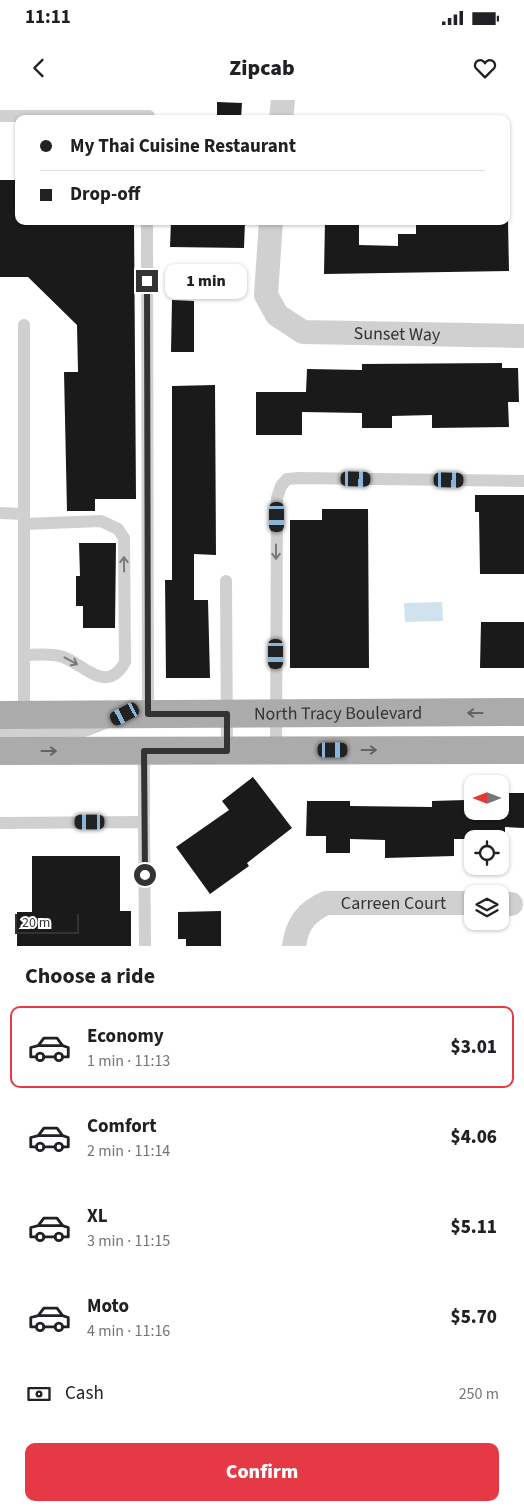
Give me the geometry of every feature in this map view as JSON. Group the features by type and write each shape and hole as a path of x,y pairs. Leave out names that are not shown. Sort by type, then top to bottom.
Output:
{"main road":[{"name":"North Tracy Boulevard","path":"12,715 524,712"},
{"name":"North Tracy Boulevard","path":"0,751 524,750"}],"street":[{"path":"282,115 283,100"},
{"name":"Sunset Way","path":"271,225 266,295 277,315 303,332 524,336"},
{"name":"Carreen Court","path":"294,946 299,925 306,915 326,903 339,901 464,903"}],"lane":[{"path":"0,116 15,116"},
{"path":"0,731 85,731 136,714 147,225"},
{"path":"12,715 24,655 24,325"},
{"path":"276,751 277,498 280,486 287,479 300,478 524,481"},
{"path":"0,513 24,519 101,521 118,529 124,538 126,662 115,675 105,677 93,675 62,656 24,655"},
{"path":"226,582 227,751"},
{"path":"144,751 145,946"},
{"path":"0,822 144,822"}],"water":[{"path":"442,602 443,621 405,622 404,603"}],"building":[{"path":"217,102 242,103 241,115 217,115"},
{"path":"0,180 15,180 15,225 134,225 136,499 95,499 95,511 67,511 64,372 78,372 77,325 28,277 0,277"},
{"path":"171,225 245,225 244,248 170,247"},
{"path":"325,225 359,225 359,245 398,246 398,234 416,234 416,225 508,225 509,271 324,274"},
{"path":"172,300 194,301 194,352 171,352"},
{"path":"502,363 502,368 518,368 519,402 508,402 509,427 432,428 432,415 392,416 392,428 362,428 362,413 302,412 302,435 256,435 256,392 306,392 307,369 362,370 362,364"},
{"path":"215,385 216,555 194,554 194,600 208,600 210,678 166,678 165,580 172,580 172,386"},
{"path":"475,495 524,495 524,574 480,574 479,512 475,512"},
{"path":"322,509 368,509 369,668 290,668 290,520 322,520"},
{"path":"79,543 116,543 115,628 83,628 83,606 76,606 76,576 80,576"},
{"path":"481,622 524,622 524,668 480,668"},
{"path":"253,777 292,828 247,863 249,866 210,894 176,847 229,810 222,801"},
{"path":"509,793 524,793 524,828 505,827 505,830 464,830 464,839 454,839 454,856 385,858 385,840 350,839 350,853 326,853 326,836 306,836 307,801 350,801 350,806 432,807 432,801 464,800 464,820 509,820"},
{"path":"32,856 120,856 120,911 131,911 131,946 17,946 17,912 32,912"},
{"path":"221,911 221,946 186,946 186,939 178,939 178,912"}],"route":[{"path":"145,875 144,751 227,751 227,714 148,714 147,281"}]}
